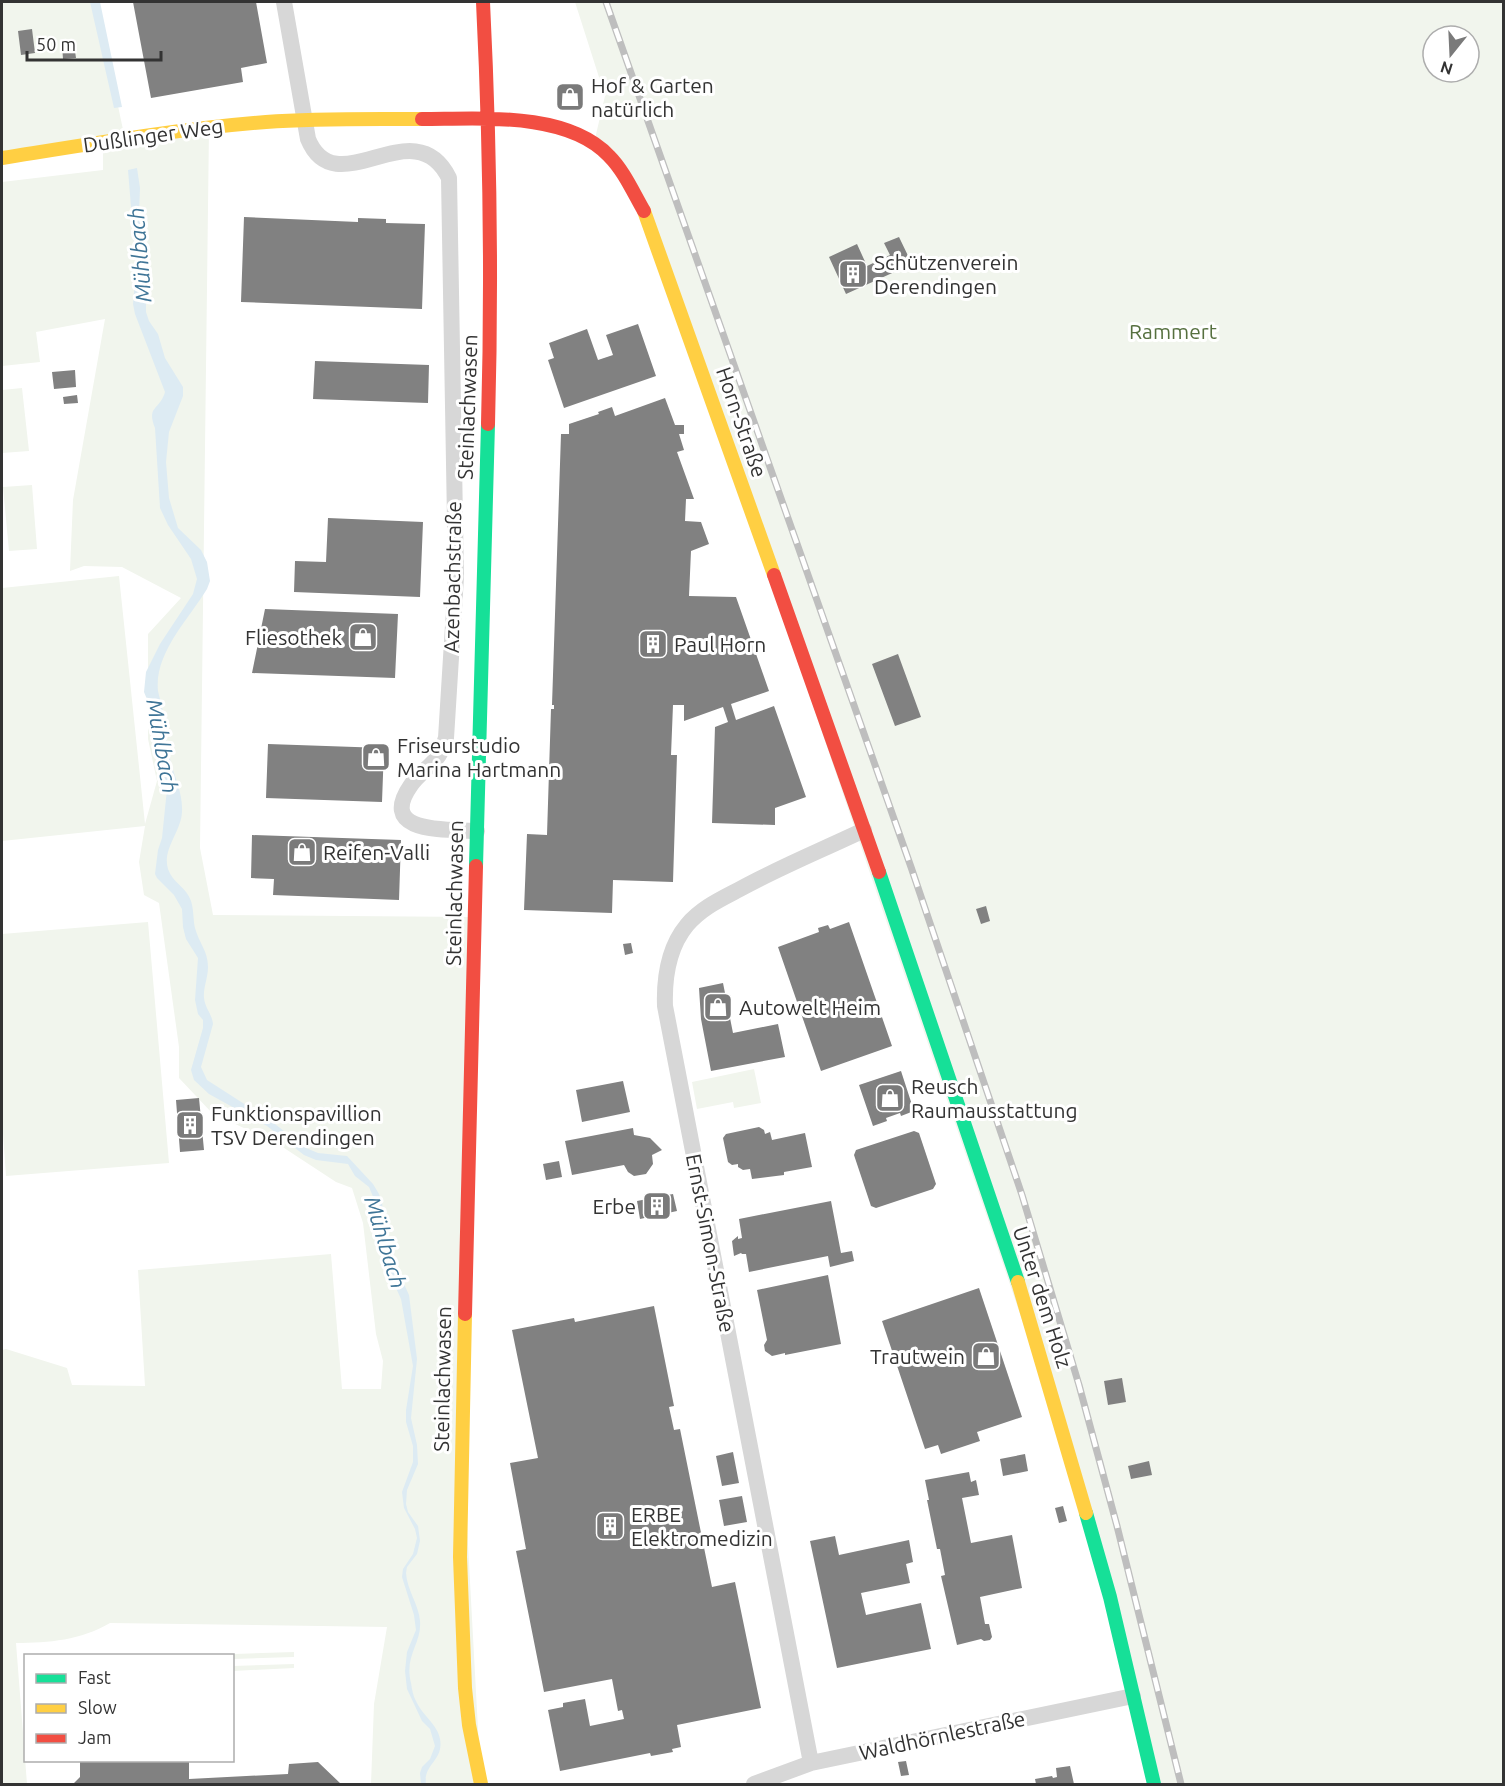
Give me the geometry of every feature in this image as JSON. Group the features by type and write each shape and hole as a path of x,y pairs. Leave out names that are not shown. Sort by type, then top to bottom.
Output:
{"street":[{"path":"284,2 306,121"},
{"name":"Steinlachwasen","path":"481,1785 469,1725 465,1688 460,1557 491,319 489,119 483,2"},
{"name":"Dußlinger Weg","path":"2,158 103,141 227,126 306,121 489,119"},
{"name":"Horn-Straße","path":"489,119 546,125 572,132 594,143 613,159 646,215 864,830"},
{"name":"Azenbachstraße","path":"306,121 308,139 312,148 323,160 331,164 352,164 376,156 409,151 429,155 442,164 449,178 456,577 446,738 439,756 411,784 403,797 403,816 410,824 421,827 477,831"},
{"name":"Unter dem Holz","path":"864,830 1029,1314 1110,1597 1154,1785"},
{"name":"Ernst-Simon-Straße","path":"811,1763 664,1006 664,979 671,951 687,925 705,908 756,880 864,830"},
{"name":"Waldhörnlestraße","path":"754,1785 811,1763 1133,1695"}],"green space":[{"path":"2,2 96,2 125,139 209,128 200,848 213,915 474,917 462,1434 481,1784 371,1784 374,1704 387,1627 110,1623 76,1637 16,1643 27,1784 2,1784 2,1350 6,1349 67,1368 72,1385 145,1386 138,1270 331,1254 342,1389 381,1389 383,1361 376,1334 363,1223 352,1188 336,1182 278,1144 212,1113 179,1078 179,1047 159,903 144,895 139,862 145,826 2,841 2,588 119,576 145,824 157,781 148,739 148,634 181,598 122,567 84,566 70,571 73,500 105,319 36,332 40,362 2,366 2,182 103,170 103,142 2,158"},
{"name":"Rammert","path":"575,2 1503,2 1503,1784 1154,1784 1083,1499 646,215 594,143 605,96"},
{"path":"22,388 29,451 2,453 2,390"},
{"path":"32,485 37,549 9,551 3,487"},
{"path":"148,922 169,1163 6,1176 2,1119 2,934"},
{"path":"754,1069 761,1103 734,1108 733,1102 697,1109 692,1082"},
{"path":"294,1652 294,1657 234,1659 234,1654"},
{"path":"294,1664 294,1668 234,1671 234,1666"}],"water":[{"path":"90,2 100,2 122,107 114,108"},
{"name":"Mühlbach","path":"137,168 140,188 139,214 146,268 146,312 158,334 165,358 183,387 183,396 169,432 166,462 169,498 178,528 201,550 207,562 210,581 207,589 174,637 161,663 158,677 158,691 169,754 182,805 179,827 168,854 168,869 189,896 195,928 208,961 204,998 213,1024 201,1067 207,1080 271,1121 306,1148 318,1153 347,1156 373,1184 382,1202 386,1244 409,1295 417,1359 411,1418 417,1445 418,1464 407,1490 406,1504 408,1512 418,1526 420,1541 417,1554 407,1567 406,1573 420,1621 409,1673 412,1690 419,1706 436,1729 440,1739 439,1752 427,1772 426,1784 421,1784 420,1773 422,1767 430,1759 435,1746 430,1729 422,1721 407,1689 405,1671 407,1652 416,1630 414,1615 402,1577 403,1569 413,1554 417,1538 404,1508 402,1492 413,1462 413,1446 406,1422 406,1410 413,1366 401,1299 376,1244 374,1199 369,1187 355,1176 348,1164 316,1160 304,1155 267,1126 209,1094 194,1080 191,1070 203,1028 203,1020 198,1014 195,1000 198,958 186,939 182,909 174,895 155,874 162,838 167,789 153,714 144,692 146,672 160,644 193,594 197,579 191,559 168,525 160,508 155,428 152,416 165,392 133,304 136,268 128,170"}],"building":[{"path":"133,2 256,2 267,63 241,68 243,82 151,98"},
{"path":"32,29 35,53 21,55 18,31"},
{"path":"74,44 76,58 63,59 62,45"},
{"path":"244,217 358,222 358,218 386,219 386,223 425,224 422,309 241,302"},
{"path":"899,237 912,264 846,294 829,257 857,244 867,266 890,255 884,243"},
{"path":"638,324 656,376 564,408 548,360 554,358 549,343 587,329 598,360 613,355 606,335"},
{"path":"315,361 429,365 428,403 313,399"},
{"path":"75,370 76,387 54,389 52,372"},
{"path":"77,395 78,403 64,404 63,397"},
{"name":"Paul Horn","path":"665,398 675,425 684,425 684,434 679,434 684,450 677,452 694,499 686,499 685,521 701,522 709,544 691,551 689,596 736,597 769,691 731,704 736,720 774,706 806,797 775,808 775,825 712,823 715,727 728,722 723,707 684,721 684,705 673,705 671,755 677,755 673,882 613,880 612,913 524,910 527,834 547,835 551,709 554,709 552,705 561,434 569,434 569,424 612,407 615,416"},
{"path":"328,518 423,522 420,597 294,592 295,561 326,562"},
{"path":"265,609 398,614 395,678 252,673"},
{"path":"898,654 921,717 895,726 872,664"},
{"path":"268,744 384,748 382,802 266,798"},
{"path":"252,835 401,840 399,900 273,895 274,879 251,878"},
{"path":"986,906 990,921 981,924 976,909"},
{"path":"849,922 892,1046 821,1071 778,947 819,932 818,928 828,925 830,929"},
{"path":"631,943 633,953 625,955 623,944"},
{"path":"723,983 733,1033 778,1024 785,1057 711,1071 701,1019 699,988"},
{"path":"901,1071 914,1111 886,1118 887,1121 873,1126 859,1085"},
{"path":"623,1081 630,1112 582,1122 576,1090"},
{"name":"Funktionspavillion TSV Derendingen","path":"199,1098 204,1150 180,1152 176,1100"},
{"path":"759,1127 764,1130 765,1134 770,1132 772,1140 805,1133 812,1167 784,1172 784,1175 752,1179 750,1169 743,1170 738,1167 738,1164 732,1165 728,1162 723,1138 726,1134"},
{"path":"633,1128 634,1135 650,1138 662,1150 652,1155 653,1164 646,1174 634,1176 624,1165 572,1175 565,1141"},
{"path":"914,1131 919,1133 936,1184 933,1189 876,1208 871,1206 854,1155 856,1150"},
{"path":"559,1161 562,1177 546,1180 543,1164"},
{"name":"Erbe","path":"673,1194 677,1211 640,1219 637,1201"},
{"path":"831,1201 841,1253 852,1251 854,1261 830,1267 828,1256 749,1272 746,1254 741,1253 734,1256 732,1241 738,1236 738,1239 742,1238 739,1219"},
{"path":"828,1275 841,1344 785,1355 785,1353 772,1356 765,1351 764,1345 767,1340 757,1290"},
{"path":"979,1288 1022,1417 977,1432 980,1441 941,1454 938,1445 925,1449 882,1321"},
{"name":"ERBE Elektromedizin","path":"654,1306 674,1406 669,1407 674,1430 680,1429 712,1587 735,1582 761,1708 677,1725 681,1747 672,1749 673,1752 651,1756 650,1753 560,1771 548,1710 563,1707 563,1703 585,1699 590,1726 624,1719 622,1710 618,1711 612,1679 544,1692 516,1551 526,1549 510,1463 538,1458 512,1330 574,1318 575,1322"},
{"path":"1122,1378 1126,1402 1108,1405 1104,1381"},
{"path":"733,1452 739,1483 722,1486 716,1456"},
{"path":"1025,1454 1028,1471 1003,1476 1000,1459"},
{"path":"1149,1461 1152,1475 1131,1479 1128,1466"},
{"path":"969,1472 971,1482 976,1480 979,1495 962,1498 971,1543 1012,1535 1022,1588 980,1597 985,1624 989,1624 992,1637 990,1640 981,1639 957,1645 941,1576 945,1575 940,1549 937,1549 925,1480"},
{"path":"742,1496 747,1522 724,1526 719,1500"},
{"path":"1063,1506 1067,1521 1059,1523 1055,1508"},
{"path":"835,1536 839,1555 909,1540 913,1562 906,1564 910,1583 861,1593 866,1615 921,1603 931,1649 837,1668 810,1541"},
{"path":"906,1761 909,1775 901,1776 898,1762"},
{"path":"80,1762 189,1762 189,1779 288,1774 289,1764 318,1762 341,1784 73,1784 80,1777"},
{"path":"1070,1766 1074,1784 1036,1784 1035,1779 1057,1777 1056,1768"}],"railway":[{"path":"606,2 911,867 1022,1195 1079,1385 1117,1526 1181,1784"}],"traffic: fast":[{"path":"476,866 488,424"},
{"path":"879,872 1018,1282"},
{"path":"1086,1513 1110,1597 1154,1784"}],"traffic: slow":[{"path":"2,158 134,137 233,125 305,120 422,119"},
{"path":"644,211 774,575"},
{"path":"1018,1282 1086,1513"},
{"path":"465,1314 460,1557 465,1688 469,1725 481,1784"}],"traffic: jam":[{"path":"483,2 490,213 488,424"},
{"path":"422,119 521,121 570,131 591,141 609,156 624,175 644,211"},
{"path":"774,575 879,872"},
{"path":"465,1314 476,866"}],"place":[{"name":"Hof & Garten natürlich","path":"570,97"},
{"name":"Schützenverein Derendingen","path":"853,274"},
{"name":"Fliesothek","path":"363,637"},
{"name":"Paul Horn","path":"653,644"},
{"name":"Friseurstudio Marina Hartmann","path":"376,757"},
{"name":"Reifen-Valli","path":"302,852"},
{"name":"Autowelt Heim","path":"718,1007"},
{"name":"Reusch Raumausstattung","path":"890,1098"},
{"name":"Funktionspavillion TSV Derendingen","path":"190,1125"},
{"name":"Erbe","path":"657,1206"},
{"name":"Trautwein","path":"986,1356"},
{"name":"ERBE Elektromedizin","path":"610,1526"}]}
